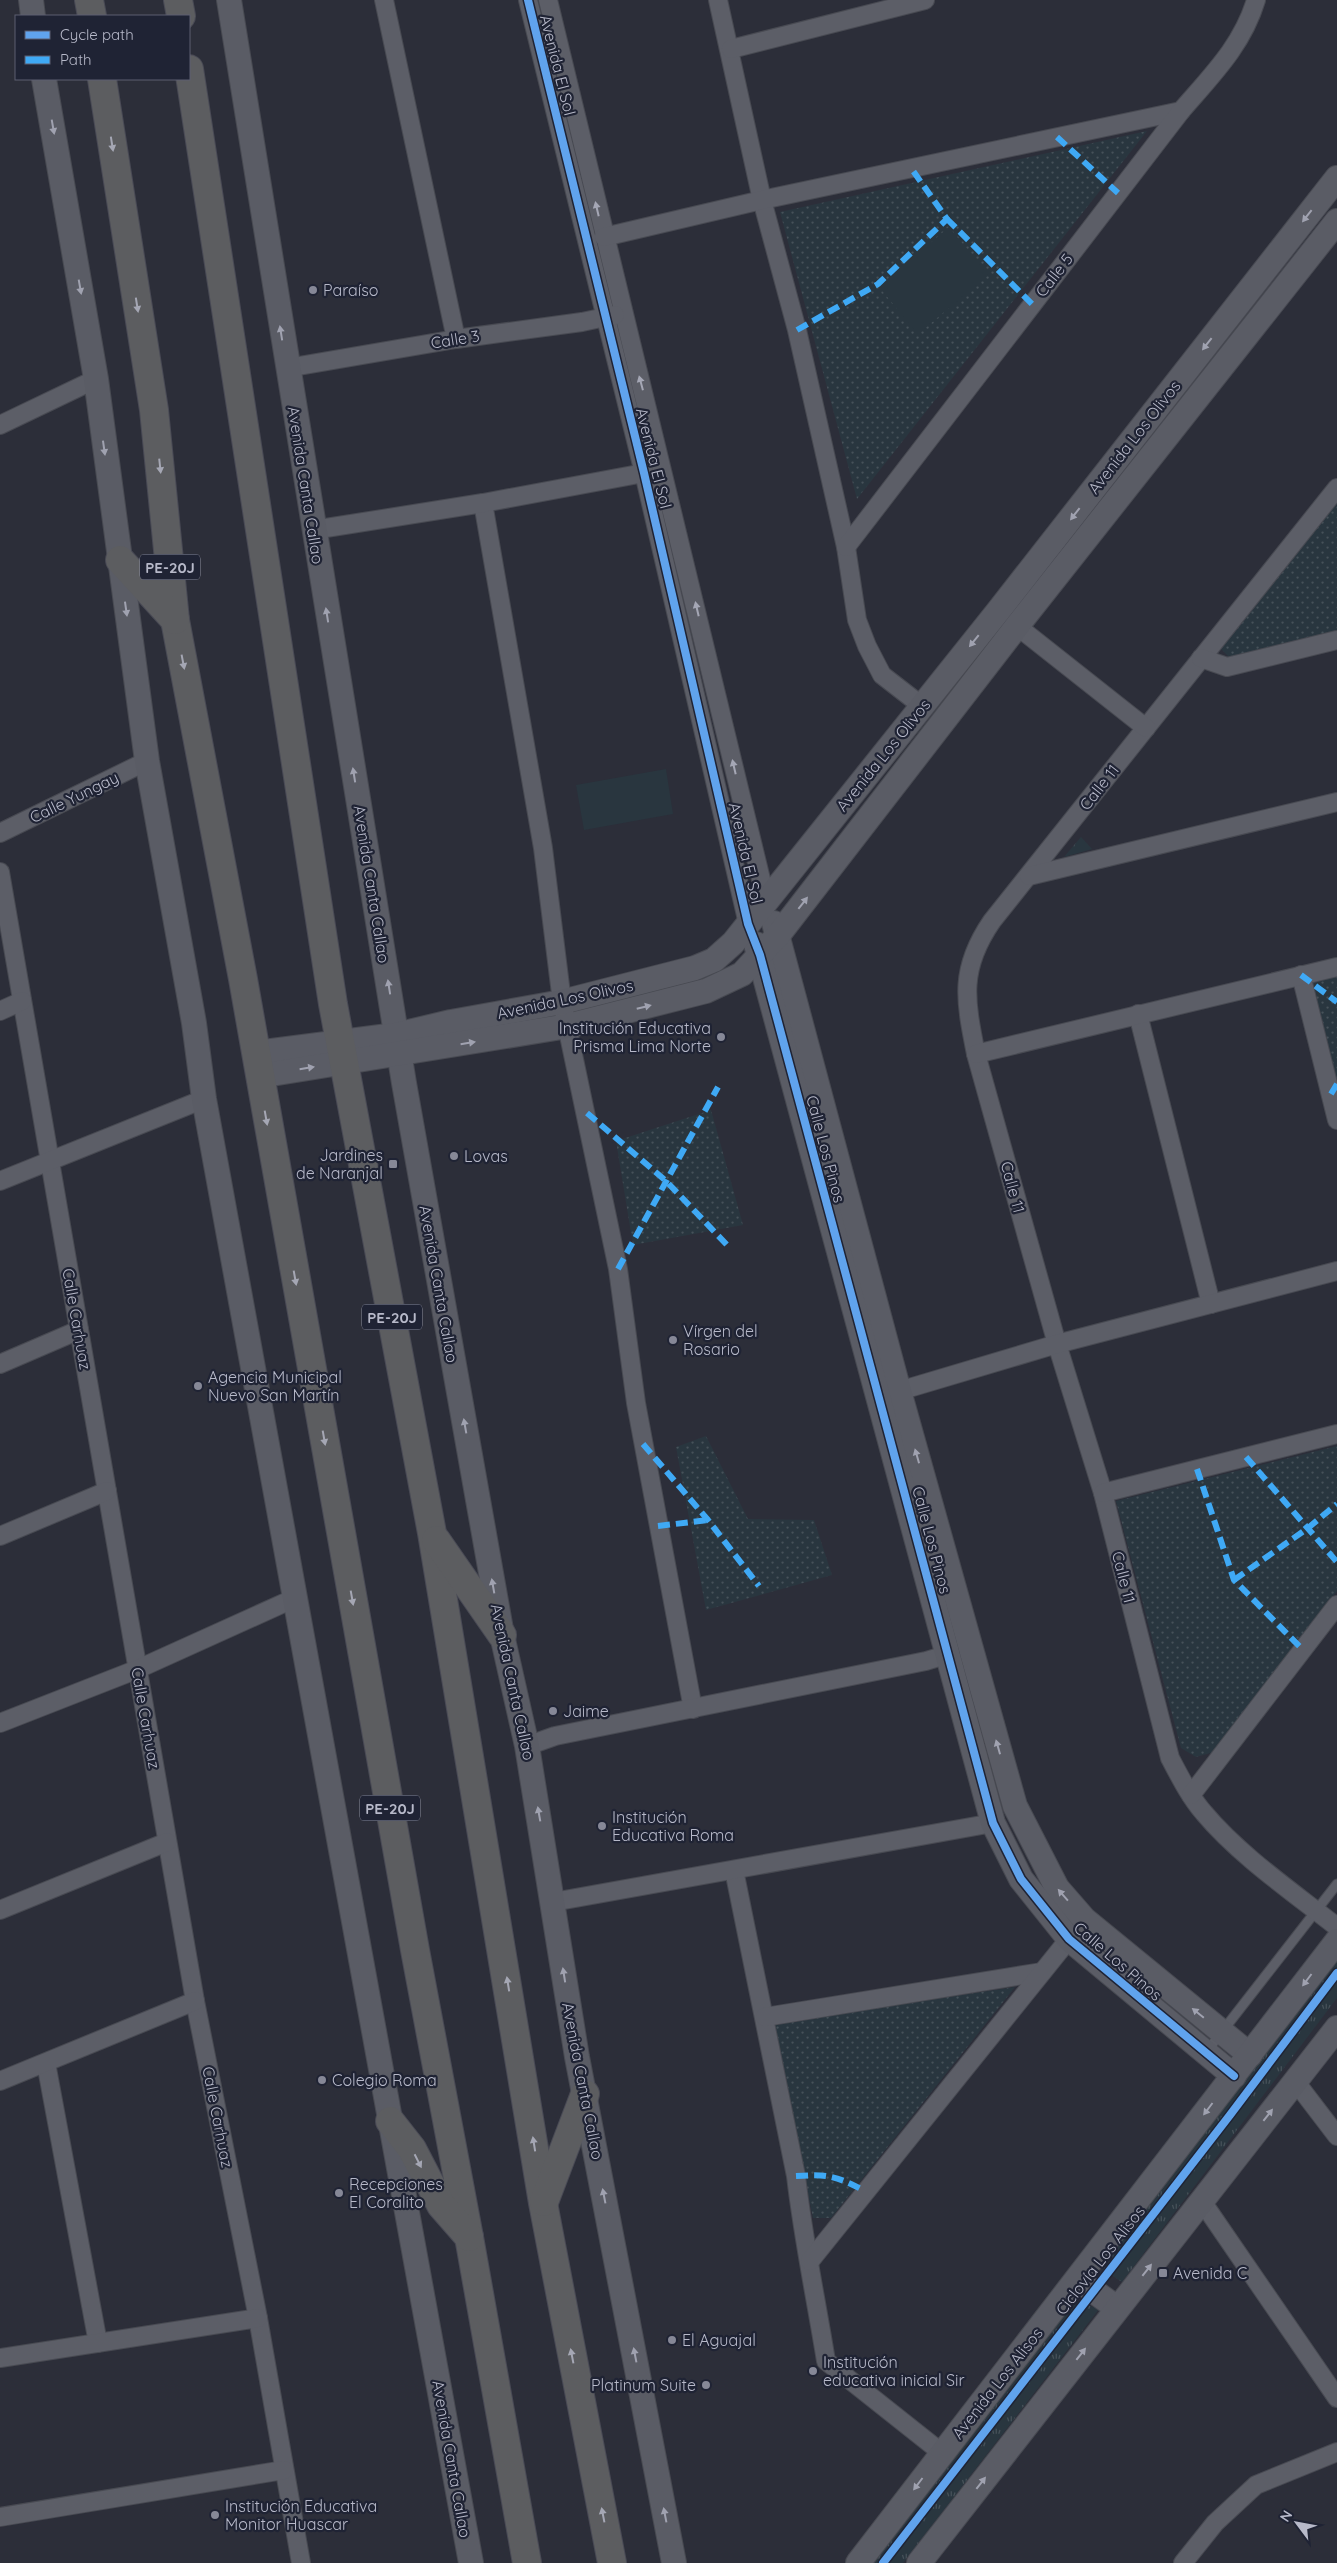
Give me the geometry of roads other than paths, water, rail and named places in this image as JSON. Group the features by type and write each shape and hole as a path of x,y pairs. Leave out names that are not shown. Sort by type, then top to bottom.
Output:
{"highway":[{"path":"89,0 92,15"},
{"path":"178,0 181,15"},
{"name":"PE-20J","path":"190,75 343,1051 432,1534 543,2203 612,2563"},
{"name":"PE-20J","path":"102,80 154,410 175,620 258,1064 415,1950 469,2237 527,2563"},
{"path":"120,560 175,620"},
{"path":"432,1534 502,1635"},
{"path":"543,2203 585,2094"},
{"path":"390,2121 412,2149 441,2205 469,2237"}],"main road":[{"path":"31,0 33,15"},
{"name":"Avenida Canta Callao","path":"229,0 397,1045 502,1635 527,1746 585,2094 674,2563"},
{"name":"Avenida Canta Callao","path":"44,80 96,379 147,761 194,1023 204,1099 471,2563"},
{"name":"Avenida Los Olivos","path":"397,1045 451,1022 562,1002 695,968 714,960 734,943 1337,178"},
{"name":"Avenida Los Olivos","path":"258,1064 343,1051 568,1026 706,992 742,974 779,934 1017,626 1337,220"},
{"name":"Calle Los Pinos","path":"766,900 779,934 949,1654 993,1823 1021,1879 1069,1939 1234,2076"},
{"name":"Calle Los Pinos","path":"748,924 760,955 889,1394 1015,1806 1057,1888 1084,1919 1250,2055"},
{"name":"Avenida Los Alisos","path":"858,2563 942,2452 1078,2280 1337,1941"},
{"path":"919,2563 1116,2308 1337,2028"},
{"path":"1078,2280 1116,2308"}],"street":[{"path":"384,0 456,339"},
{"name":"Avenida El Sol","path":"528,0 644,473 748,924"},
{"name":"Avenida El Sol","path":"548,0 622,314 661,459 766,900"},
{"path":"718,0 731,49 762,200 797,330 846,547 856,620 882,675 922,706"},
{"path":"731,49 879,6 925,0"},
{"name":"Calle 5","path":"846,547 1181,111 1235,48 1250,18 1256,0"},
{"path":"604,237 762,200 1181,111"},
{"name":"Calle 3","path":"287,368 456,339 582,322 622,314"},
{"path":"0,425 96,379"},
{"path":"313,530 483,503 644,473"},
{"name":"Calle 11","path":"1337,488 992,920 978,941 972,959 967,979 966,1007 976,1054 1057,1344 1103,1493 1170,1758 1191,1795 1204,1813 1238,1847 1337,1927"},
{"path":"483,503 543,848 562,1002 618,1269 636,1403 694,1708"},
{"path":"1017,626 1146,728"},
{"path":"1201,658 1227,667 1337,640"},
{"name":"Calle Yungay","path":"0,833 147,761"},
{"path":"1029,876 1337,802"},
{"name":"Calle Carhuaz","path":"0,872 195,2001 258,2318 301,2563"},
{"path":"976,1054 1337,966"},
{"path":"1301,975 1337,1120"},
{"path":"0,1011 22,1001"},
{"path":"1138,1014 1211,1304"},
{"path":"0,1181 204,1099"},
{"path":"889,1394 1057,1344 1337,1271"},
{"path":"0,1364 79,1330"},
{"path":"1103,1493 1337,1434"},
{"path":"0,1536 107,1491"},
{"path":"0,1723 138,1669 295,1598"},
{"path":"1191,1795 1337,1605"},
{"path":"527,1746 555,1736 949,1654"},
{"path":"554,1902 993,1823"},
{"path":"0,1910 168,1842"},
{"path":"734,1870 796,2176 801,2224 810,2261 826,2361 942,2452"},
{"path":"810,2261 1069,1939"},
{"path":"765,2017 1042,1972"},
{"path":"0,2081 195,2001"},
{"path":"46,2063 98,2343"},
{"path":"1295,2080 1337,2136"},
{"path":"1201,2200 1337,2398"},
{"path":"0,2358 258,2318"},
{"path":"1183,2563 1214,2523 1256,2484 1337,2452"},
{"path":"0,2517 284,2470"}],"lane":[{"path":"1206,2053 1337,1884"}],"place":[{"name":"Paraíso","path":"313,290"},
{"name":"Institución Educativa Prisma Lima Norte","path":"721,1037"},
{"name":"Lovas","path":"454,1156"},
{"name":"Jardines de Naranjal","path":"393,1164"},
{"name":"Vírgen del Rosario","path":"673,1340"},
{"name":"Agencia Municipal Nuevo San Martín","path":"198,1386"},
{"name":"Jaime","path":"553,1711"},
{"name":"Institución Educativa Roma","path":"602,1826"},
{"name":"Colegio Roma","path":"322,2080"},
{"name":"Recepciones El Coralito","path":"339,2193"},
{"name":"Avenida C","path":"1163,2273"},
{"name":"El Aguajal","path":"672,2340"},
{"name":"Institución educativa inicial Sir","path":"813,2371"},
{"name":"Platinum Suite","path":"706,2385"},
{"name":"Institución Educativa Monitor Huascar","path":"215,2515"}]}
